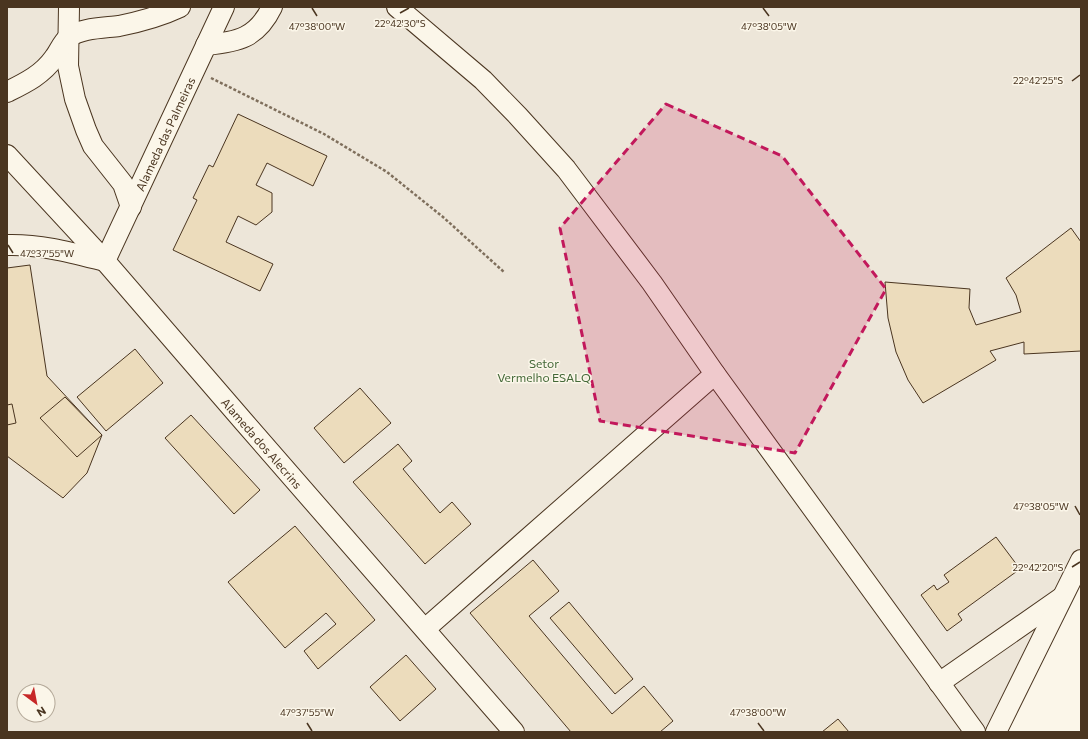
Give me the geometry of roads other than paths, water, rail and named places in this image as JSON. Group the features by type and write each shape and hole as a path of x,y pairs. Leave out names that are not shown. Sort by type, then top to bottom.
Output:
{"lane":[{"path":"69,7 68,66 75,99 93,146 122,184 131,207"},
{"path":"7,92 43,72 68,38 80,32 119,26 166,14 180,7"},
{"name":"Alameda das Palmeiras","path":"105,261 224,7"},
{"path":"206,45 231,42 243,38 256,30 267,18 272,7"},
{"path":"398,8 418,14 484,80 566,169 652,283 715,374 975,732"},
{"name":"Alameda dos Alecrins","path":"7,155 105,261 514,732"},
{"path":"7,245 22,245 59,250 105,261"},
{"path":"425,629 715,374"},
{"path":"996,732 1081,560"},
{"path":"939,683 1062,597"}],"park label":[{"name":"Setor Vermelho ESALQ","path":"544,370"}]}
